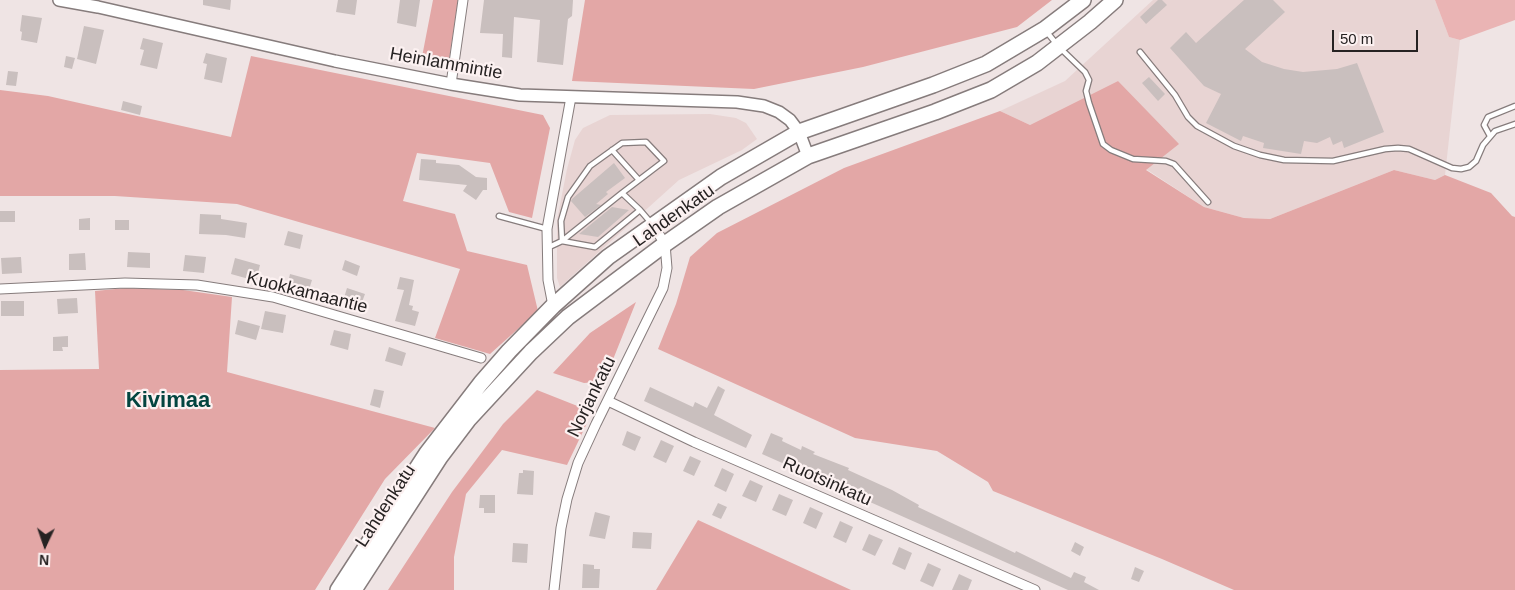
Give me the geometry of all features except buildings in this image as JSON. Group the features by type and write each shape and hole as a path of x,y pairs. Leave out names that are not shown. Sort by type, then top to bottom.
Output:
{"main road":[{"name":"Lahdenkatu","path":"354,590 510,351 553,306 608,257 721,177 799,132 933,85 986,64 1045,30 1083,0"},
{"name":"Lahdenkatu","path":"338,590 426,453 487,387 531,352 568,317 665,244 718,207 808,156 935,112 991,90 1037,63 1115,0"}],"street":[{"name":"Heinlammintie","path":"59,0 98,7 335,61 451,84 520,95 738,102 764,106 790,120 799,132 808,156"},
{"path":"451,84 463,0"},
{"path":"553,306 548,280 547,229 571,97"},
{"name":"Norjankatu","path":"554,590 561,528 567,498 578,463 663,288 667,268 665,244 653,225"},
{"name":"Kuokkamaantie","path":"0,289 126,283 197,286 272,297 481,358"},
{"name":"Ruotsinkatu","path":"608,401 694,442 1035,590"}],"lane":[{"path":"1045,30 1085,72 1089,80 1086,91 1094,122 1103,144 1111,150 1133,159 1166,161 1174,164 1208,202"},
{"path":"1140,52 1197,126 1234,146 1260,155 1284,160 1333,161 1385,149 1398,148 1409,149 1452,168 1461,169 1468,167 1476,161 1490,136 1495,131 1515,124"},
{"path":"1490,136 1484,125 1488,117 1515,106"},
{"path":"547,248 562,241 622,192 664,161 646,142 622,143 590,166 568,197 561,221 562,241"},
{"path":"612,150 639,180"},
{"path":"622,192 653,225"},
{"path":"562,241 595,247 640,210"},
{"path":"499,216 547,229"}],"shaded area":[{"path":"433,0 458,0 448,67 421,62"},
{"path":"585,0 1052,0 1017,27 863,67 754,89 572,81"},
{"path":"1153,0 1435,0 1449,37 1460,40 1445,175 1435,180 1394,170 1270,219 1244,218 1204,207 1146,169 1118,81 1030,125 1000,111 1065,81"},
{"path":"1435,0 1515,0 1515,20 1460,40 1449,37"},
{"path":"251,56 543,115 550,128 532,218 509,212 490,163 417,153 403,201 455,214 467,251 527,265 538,311 490,354 435,338 460,269 237,204 115,196 0,196 0,90 48,96 231,137"},
{"path":"1118,81 1179,144 1146,170 1204,207 1244,218 1270,219 1394,170 1435,180 1445,175 1491,193 1515,217 1515,590 1234,590 993,491 988,482 937,451 855,438 658,349 676,304 690,257 717,233 844,168 1000,111 1030,125"},
{"path":"710,114 736,118 746,123 757,139 742,150 679,180 560,287 557,278 557,220 575,140 583,128 610,115"},
{"path":"126,288 183,290 232,297 227,372 435,428 385,479 315,590 0,590 0,370 99,369 95,291"},
{"path":"636,302 610,367 597,382 584,383 553,373 590,333"},
{"path":"537,390 580,407 588,421 567,465 502,450 466,494 454,557 454,590 388,590 452,492 503,424"},
{"path":"698,520 851,590 656,590"}],"district":[{"name":"Kivimaa","path":"168,401"}]}
